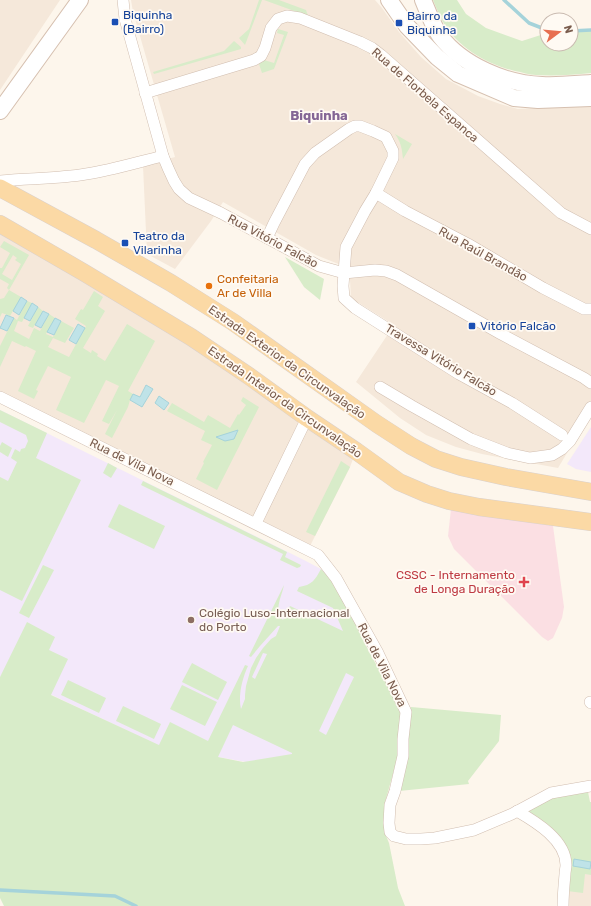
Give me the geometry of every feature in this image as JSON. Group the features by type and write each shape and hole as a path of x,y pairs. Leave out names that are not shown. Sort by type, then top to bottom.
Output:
{"main road":[{"name":"Estrada Exterior da Circunvalação","path":"0,188 171,283 233,322 377,424 411,446 436,459 461,467 506,477 591,492"},
{"name":"Estrada Interior da Circunvalação","path":"0,224 84,272 191,337 399,482 427,494 449,501 479,507 591,522"}],"street":[{"path":"0,111 80,0"},
{"name":"Rua Vitório Falcão","path":"123,0 126,19 163,156 174,181 189,198 221,213 319,266 344,273 375,270 386,271 397,275 591,383"},
{"path":"389,0 407,26 437,57 458,74 514,98 538,100 591,98"},
{"path":"423,0 438,32 446,43 471,63 490,73 506,79 531,84 591,83"},
{"name":"Rua de Florbela Espanca","path":"146,93 254,60 261,56 271,28 278,19 287,16 300,18 372,48 561,213 591,229"},
{"name":"Travessa Vitório Falcão","path":"267,238 305,164 315,153 348,129 355,126 360,126 386,137 393,151 393,158 376,193 346,247 343,286 344,298 355,308 459,374 512,402 562,435"},
{"path":"0,181 26,178 67,177 163,156"},
{"name":"Rua Raúl Brandão","path":"376,193 543,288 584,309 591,309"},
{"path":"380,387 471,439 507,453 530,458 552,455 562,449 570,441 591,407"},
{"name":"Rua de Vila Nova","path":"0,397 318,555 340,585 378,653 406,712 403,756 395,791 390,805 390,832 394,836 406,839 435,838 474,830 517,811 551,793 591,786"},
{"path":"256,523 307,418"},
{"path":"517,811 549,833 559,845 565,857 566,865 563,906"}],"shaded area":[{"path":"0,0 60,0 0,90"},
{"name":"Bairro da Biquinha","path":"131,0 375,0 399,32 421,57 446,79 478,96 518,109 591,105 591,413 558,468 482,454 456,447 426,435 400,418 356,382 394,325 351,298 350,280 341,265 316,255 223,202 211,221 175,269 147,254 143,166 175,157 133,12"},
{"path":"0,224 356,451 350,467 308,550 0,397"},
{"name":"Colégio Luso-Internacional do Porto","path":"0,410 304,560 321,569 328,576 373,658 313,774 162,747 3,672 0,677"},
{"path":"591,427 591,472 576,469 567,464"},
{"name":"CSSC - Internamento de Longa Duração","path":"451,509 553,526 564,607 562,618 553,638 548,641 542,637 454,549 448,536"},
{"path":"591,855 591,906 566,906 567,891"}],"green space":[{"path":"259,0 262,0 245,45 239,38 249,29"},
{"path":"264,0 279,0 306,10 308,16"},
{"path":"433,0 457,0 466,14 486,28 522,41 539,36 539,52 579,52 579,31 591,30 591,73 533,75 504,68 474,54 465,47 449,31"},
{"path":"278,29 288,32 274,69 262,73 259,64 264,60 274,63 284,35 277,33"},
{"path":"234,41 241,47 241,49 154,74 153,72 224,51"},
{"path":"395,134 412,144 403,159 401,146"},
{"path":"4,241 29,255 9,290 7,288 9,284 0,279 0,268 2,268 10,253 0,247","holes":["13,255 17,258 15,260 21,264 12,280 2,274"]},
{"path":"285,257 324,279 320,300 304,287"},
{"path":"9,290 21,297 10,316 2,313 0,317 0,299 4,298"},
{"path":"94,291 103,297 98,306 105,311 83,348 91,353 92,350 98,354 97,356 105,361 127,324 155,341 128,391 133,394 112,438 105,434 117,410 109,424 102,421 119,386 106,380 84,423 56,410 71,377 48,366 36,390 38,391 34,399 18,391 36,351 12,341 0,367 0,346 14,318 17,320 27,301 32,303 22,322 18,321 14,331 29,339 34,328 40,331 49,314 55,318 46,334 53,337 61,321 74,328 65,343 53,338 48,347 69,357 86,326 75,319 81,309 83,310"},
{"path":"38,307 43,311 33,328 28,326"},
{"path":"243,397 259,407 217,490 196,479 212,445 201,440 205,431 167,411 172,403 204,422 208,415 230,428 238,414 239,415 246,405 241,401"},
{"path":"0,410 47,433 36,458 81,480 22,601 0,590 0,477 8,481 17,462 11,458 15,449 20,452 21,449 25,448 28,441 26,435 0,422"},
{"path":"2,442 12,448 8,457 0,452"},
{"path":"341,461 350,467 315,536 306,532"},
{"path":"108,463 117,468 111,478 103,473"},
{"path":"143,481 287,552 285,557 301,565 300,567 297,568 280,560 283,554 141,485"},
{"path":"119,504 165,526 154,549 108,527"},
{"path":"43,565 54,570 29,618 19,613"},
{"path":"321,569 330,579 344,600 366,646 406,712 396,763 384,806 384,831 389,843 398,888 405,906 4,906 0,898 0,677 27,622 55,637 49,650 68,659 51,695 159,745 170,722 208,741 245,665 248,666 241,688 241,709 245,699 246,686 251,668 263,648 276,636 280,626 278,626 251,657 249,656 284,585 278,608 280,616 283,620 290,606 343,631 333,608 297,591 299,587 307,585 313,581","holes":["263,653 267,654 255,679 252,677","346,673 354,677 326,735 319,731","233,725 292,753 243,762 218,757"]},
{"path":"192,663 227,682 218,700 182,682"},
{"path":"68,680 106,698 99,713 61,695"},
{"path":"182,685 217,702 205,726 170,709"},
{"path":"123,706 161,724 154,739 116,721"},
{"path":"411,707 501,715 499,741 468,781 469,784 399,791"},
{"path":"588,792 591,802 591,875 585,874 583,893 567,891 570,862 529,815 528,809 554,796"}],"water":[{"path":"21,297 27,301 19,315 13,311"},
{"path":"32,303 38,307 30,321 24,318"},
{"path":"43,311 49,314 41,328 35,325"},
{"path":"6,315 14,318 7,331 0,328"},
{"path":"55,318 61,321 54,335 47,332"},
{"path":"78,324 85,328 76,344 69,340"},
{"path":"146,385 153,389 142,407 130,400 133,394 140,397"},
{"path":"159,396 169,403 164,410 155,403"},
{"path":"238,430 234,439 225,441 216,437"},
{"path":"574,859 591,862 590,869 573,866"}],"waterway":[{"path":"504,0 529,23 539,27"},
{"path":"579,31 591,30"},
{"path":"0,890 115,896 136,906"}],"place":[{"name":"Biquinha (Bairro)","path":"115,22"},
{"name":"Bairro da Biquinha","path":"399,23"},
{"name":"Teatro da Vilarinha","path":"125,243"},
{"name":"Confeitaria Ar de Villa","path":"209,286"},
{"name":"Vitório Falcão","path":"472,326"},
{"name":"CSSC - Internamento de Longa Duração","path":"524,582"},
{"name":"Colégio Luso-Internacional do Porto","path":"191,620"}],"district":[{"name":"Biquinha","path":"319,115"}]}
